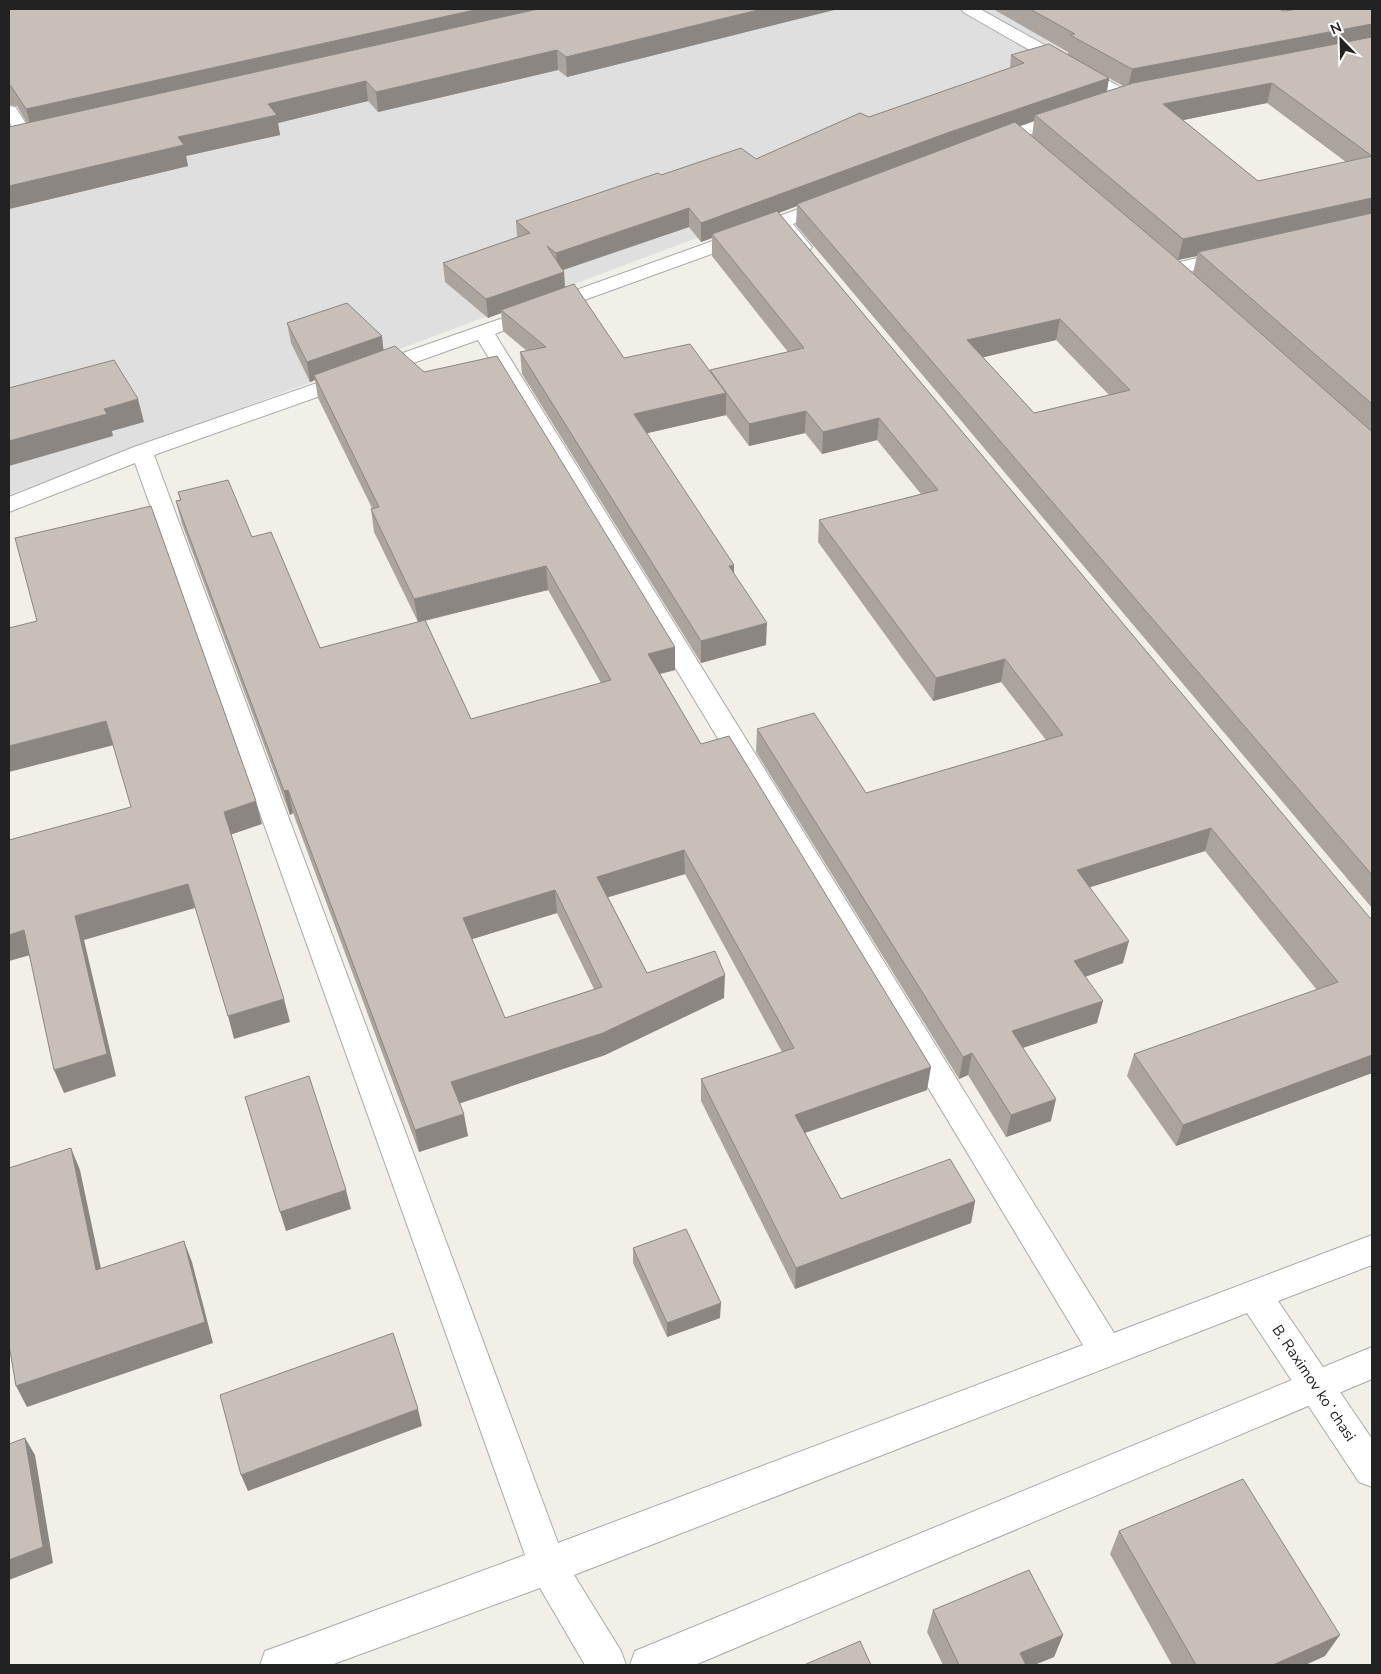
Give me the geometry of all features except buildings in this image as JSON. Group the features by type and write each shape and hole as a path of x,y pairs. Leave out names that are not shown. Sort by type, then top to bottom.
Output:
{"street":[{"path":"969,9 1134,95 1093,107 1022,140 970,150"},
{"path":"9,111 17,140 45,134"},
{"path":"9,505 142,452 525,316 853,195"},
{"path":"781,222 812,260"},
{"path":"1159,256 1181,275 1249,252"},
{"path":"483,331 1106,1351"},
{"path":"142,452 548,1566 607,1665"},
{"path":"279,1665 548,1566 1372,1250"},
{"name":"B. Raximov koʻchasi","path":"1255,1296 1372,1470"},
{"path":"649,1665 1372,1363"}],"shaded area":[{"path":"178,9 1153,9 1197,56 1002,124 9,495 9,40"}]}
